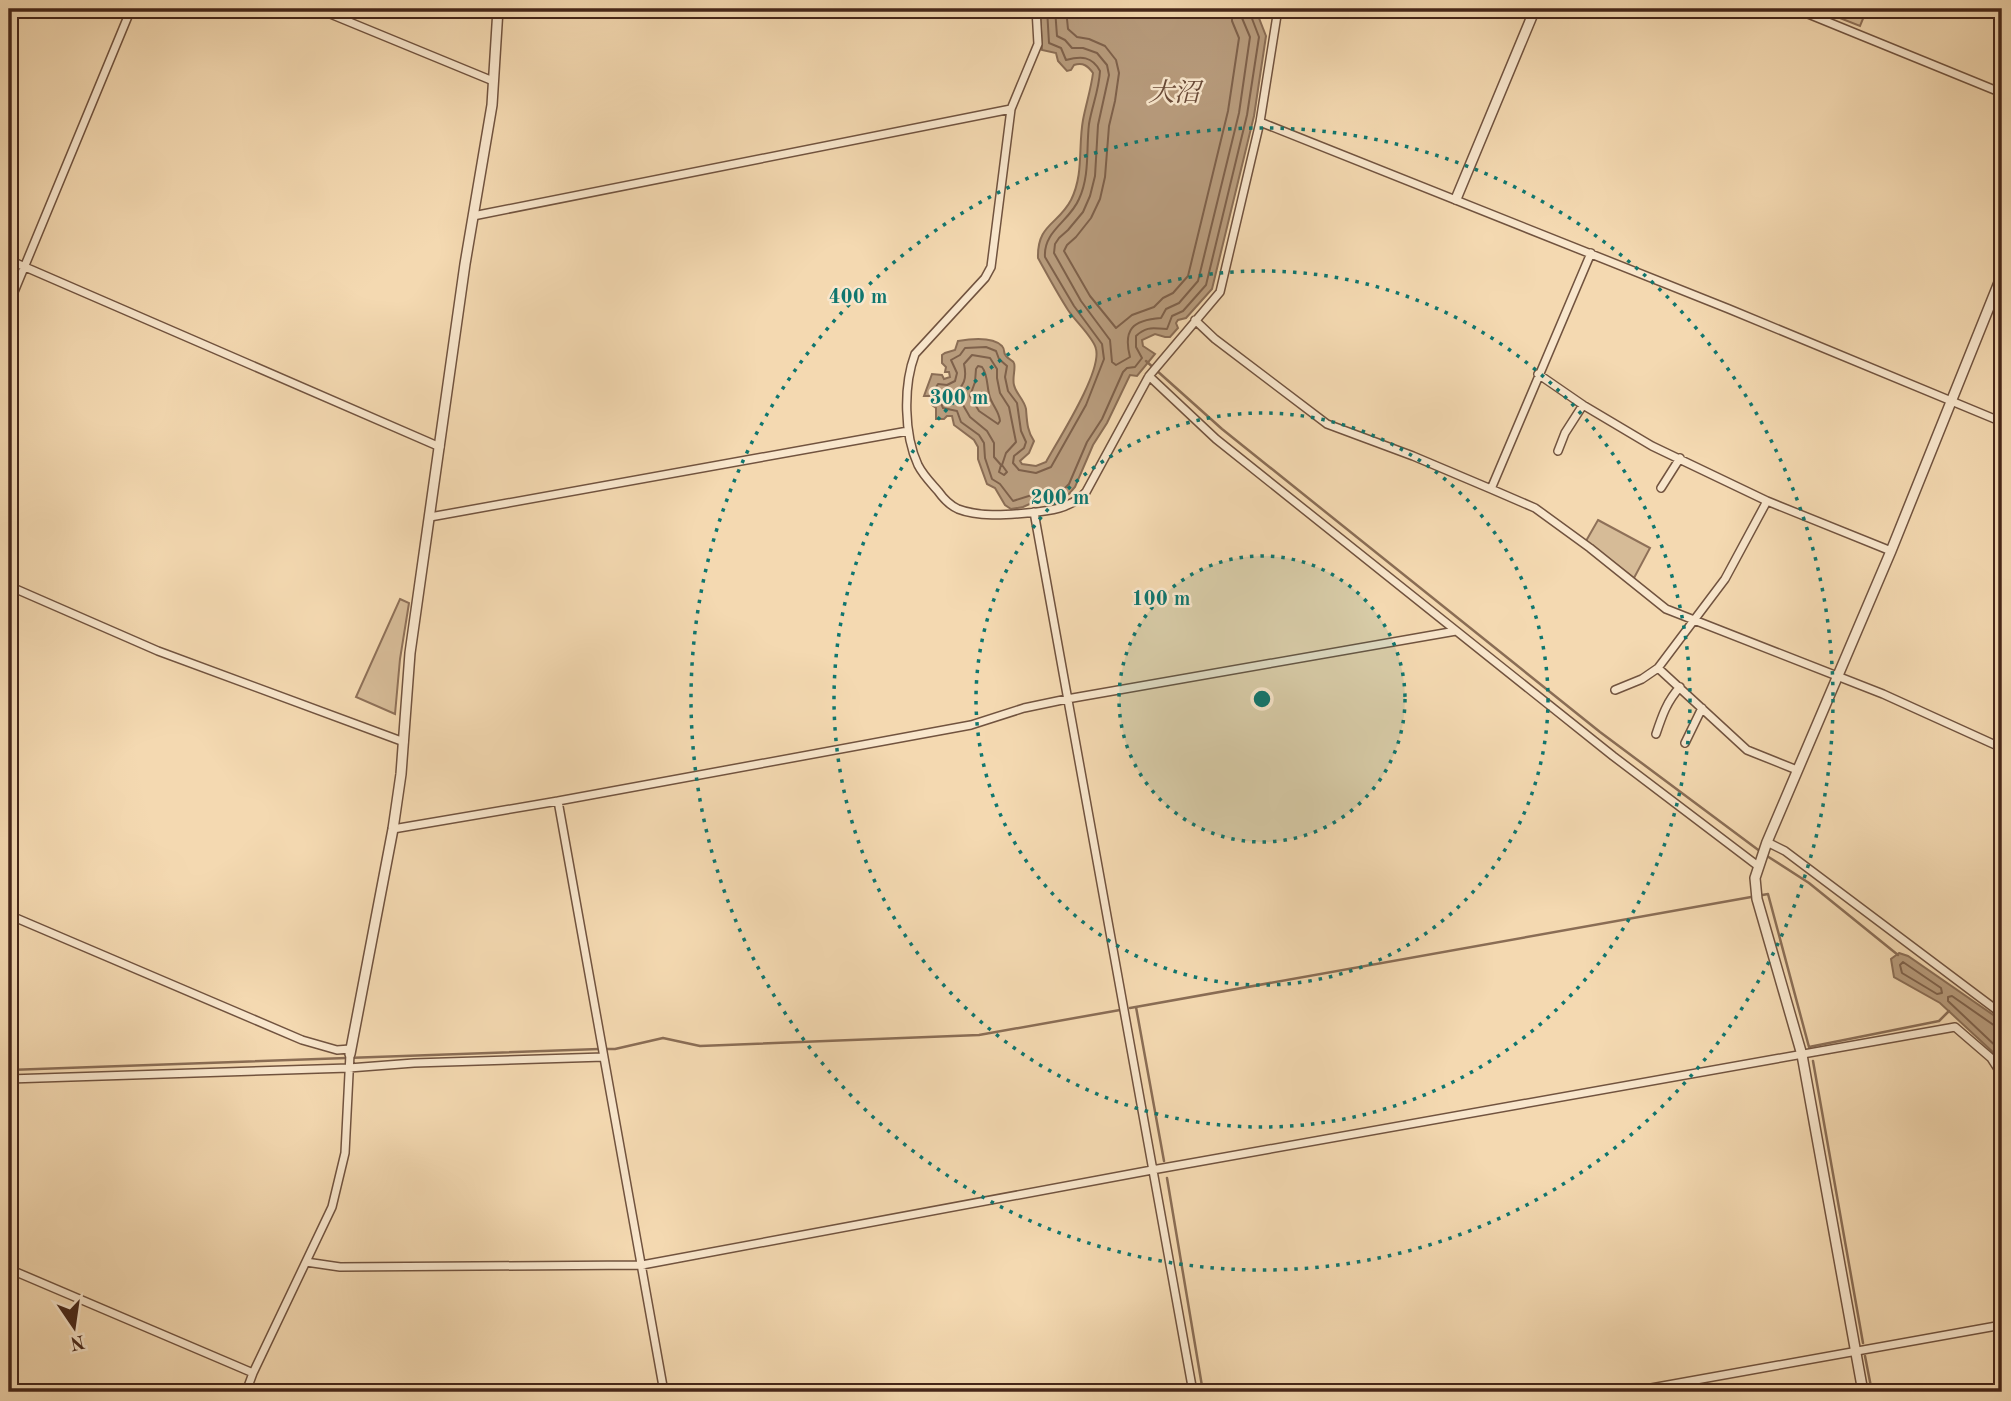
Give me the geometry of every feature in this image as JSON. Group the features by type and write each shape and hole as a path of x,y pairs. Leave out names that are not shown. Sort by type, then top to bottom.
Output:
{"street":[{"path":"9,304 131,9"},
{"path":"318,9 493,81"},
{"path":"246,1392 332,1207 345,1153 350,1052 401,774 410,653 465,264 492,105 498,9"},
{"path":"1036,9 1038,44 1011,109 991,267 985,278 915,354 909,383 908,431 919,468 946,501 957,509 1004,515 1065,507 1077,502 1086,492 1153,371 1217,298 1259,122 1278,9"},
{"path":"1456,199 1535,9"},
{"path":"1796,9 2002,93"},
{"path":"474,216 1011,109"},
{"path":"1259,122 1591,253 2002,422"},
{"path":"1491,489 1591,253"},
{"path":"9,260 440,447"},
{"path":"1863,1392 1802,1055 1756,895 1755,877 1765,845 1891,551 2002,275"},
{"path":"1195,320 1215,339 1327,424 1413,456 1535,508 1666,609 1883,694 2002,748"},
{"path":"1153,371 1216,439 1613,756 1759,864"},
{"path":"1538,374 1583,405 1652,446 1767,500 1891,551"},
{"path":"1559,451 1565,433 1583,405"},
{"path":"430,517 908,431"},
{"path":"1661,488 1680,458"},
{"path":"1615,690 1642,680 1658,668 1726,579 1767,500"},
{"path":"1034,512 1193,1392"},
{"path":"9,586 158,651 404,742"},
{"path":"393,829 971,725 1024,708 1067,699 1456,631"},
{"path":"1658,668 1747,750 1797,770"},
{"path":"1656,734 1665,708 1680,687"},
{"path":"1685,743 1702,708"},
{"path":"558,801 664,1392"},
{"path":"1765,845 1785,851 2002,1014"},
{"path":"9,915 302,1040 350,1052"},
{"path":"306,1262 340,1267 642,1265 1152,1170 1955,1027 1991,1058 2002,1075"},
{"path":"9,1079 349,1067 603,1051"},
{"path":"9,1269 253,1373"},
{"path":"1629,1392 2002,1325"}],"shaded area":[{"path":"1817,9 1867,9 1860,26"},
{"path":"1598,520 1650,548 1634,578 1586,541"},
{"path":"400,599 409,603 395,714 356,697"}],"water":[{"name":"大沼","path":"1040,9 1259,9 1257,13 1266,36 1254,116 1212,289 1186,318 1178,320 1178,328 1170,337 1155,334 1142,340 1143,346 1155,354 1137,376 1130,375 1093,445 1075,487 1069,494 1057,500 1034,502 1011,509 1005,505 995,488 987,484 974,440 954,425 952,416 936,419 936,408 932,405 931,396 924,396 932,374 942,375 944,379 950,377 949,372 945,372 942,355 955,350 958,341 981,339 998,343 1014,363 1014,385 1025,405 1029,430 1034,441 1029,453 1020,461 1022,464 1036,466 1046,462 1078,406 1096,360 1095,345 1068,310 1038,258 1041,238 1066,208 1078,180 1083,120 1093,73 1083,64 1074,65 1067,71 1058,61 1056,53 1042,50"},
{"path":"1899,953 1908,956 2002,1021 2002,1064 1997,1056 1940,1003 1894,977 1891,959"}],"waterway":[{"path":"1146,361 1222,429 1600,732 1761,852"},
{"path":"1767,856 1809,883 1898,955"},
{"path":"1130,1008 1768,894 1809,1047 1939,1021 1949,1011"},
{"path":"1136,1007 1164,1161"},
{"path":"606,1049 663,1038 700,1046 979,1035 1120,1010"},
{"path":"9,1070 599,1049"},
{"path":"1813,1061 1863,1343"},
{"path":"1167,1178 1203,1392"},
{"path":"1865,1356 1872,1392"}]}
